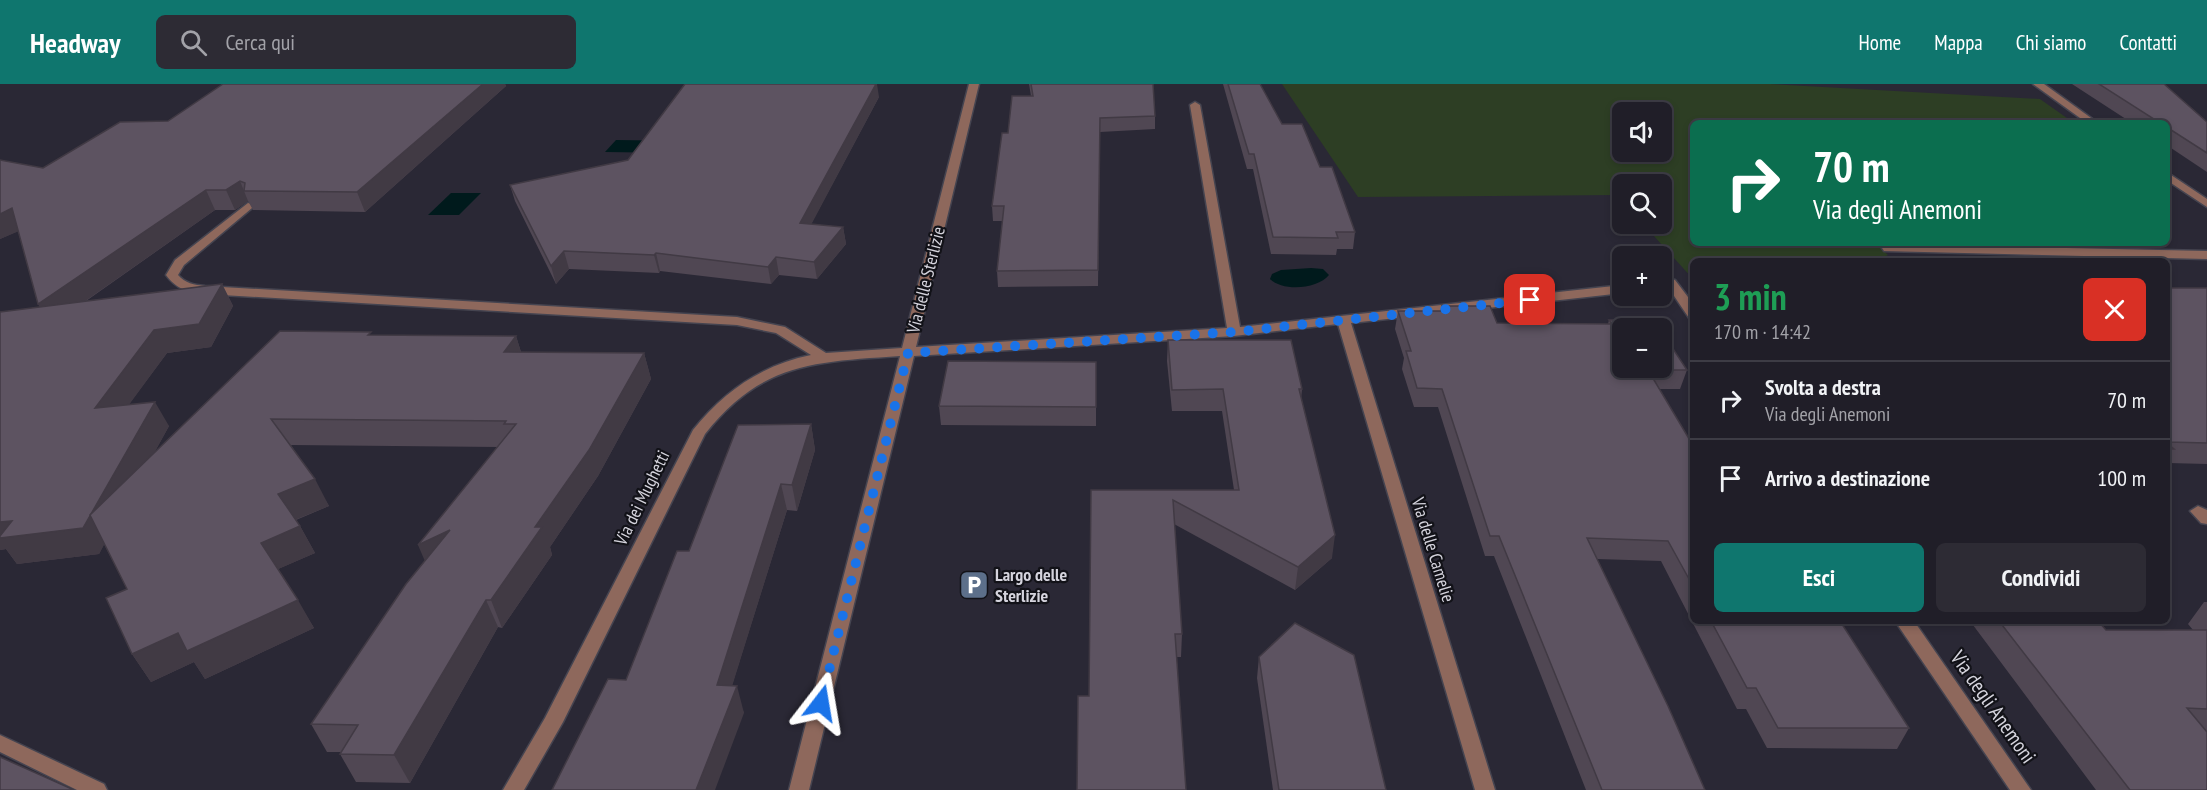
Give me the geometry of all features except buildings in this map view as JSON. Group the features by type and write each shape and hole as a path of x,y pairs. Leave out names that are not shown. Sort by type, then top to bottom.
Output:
{"street":[{"name":"Via delle Sterlizie","path":"799,790 974,84"},
{"path":"2038,84 2089,120"},
{"path":"1195,105 1234,332"},
{"path":"2170,177 2207,204"},
{"path":"248,206 179,263 172,275 175,280 191,288 211,291 730,320 780,330 823,357"},
{"path":"1888,248 2207,255"},
{"path":"1672,284 1690,309"},
{"path":"908,353 1234,332 1612,290"},
{"name":"Via delle Camelie","path":"1344,321 1485,790"},
{"name":"Via dei Mughetti","path":"513,790 553,722 698,433 718,408 751,382 784,366 823,357 908,353"},
{"name":"Via degli Anemoni","path":"1906,624 2021,790"},
{"path":"0,743 97,790"}],"green space":[{"path":"1282,84 1770,84 2040,99 2070,120 1690,120 1690,246 1879,246 1888,255 1882,258 1690,258 1690,276 1672,256 1672,246 1663,246 1652,234 1672,234 1672,174 1612,174 1612,195 1358,197"}],"shaded area":[{"path":"616,140 689,141 679,153 605,152"},
{"path":"451,193 481,193 459,215 428,215"},
{"path":"1323,269 1329,275 1317,283 1300,287 1283,286 1270,279 1272,274 1281,270"}],"place":[{"name":"Largo delle Sterlizie","path":"974,585"}],"route":[{"path":"821,703 908,353 1234,332 1530,300"}]}
